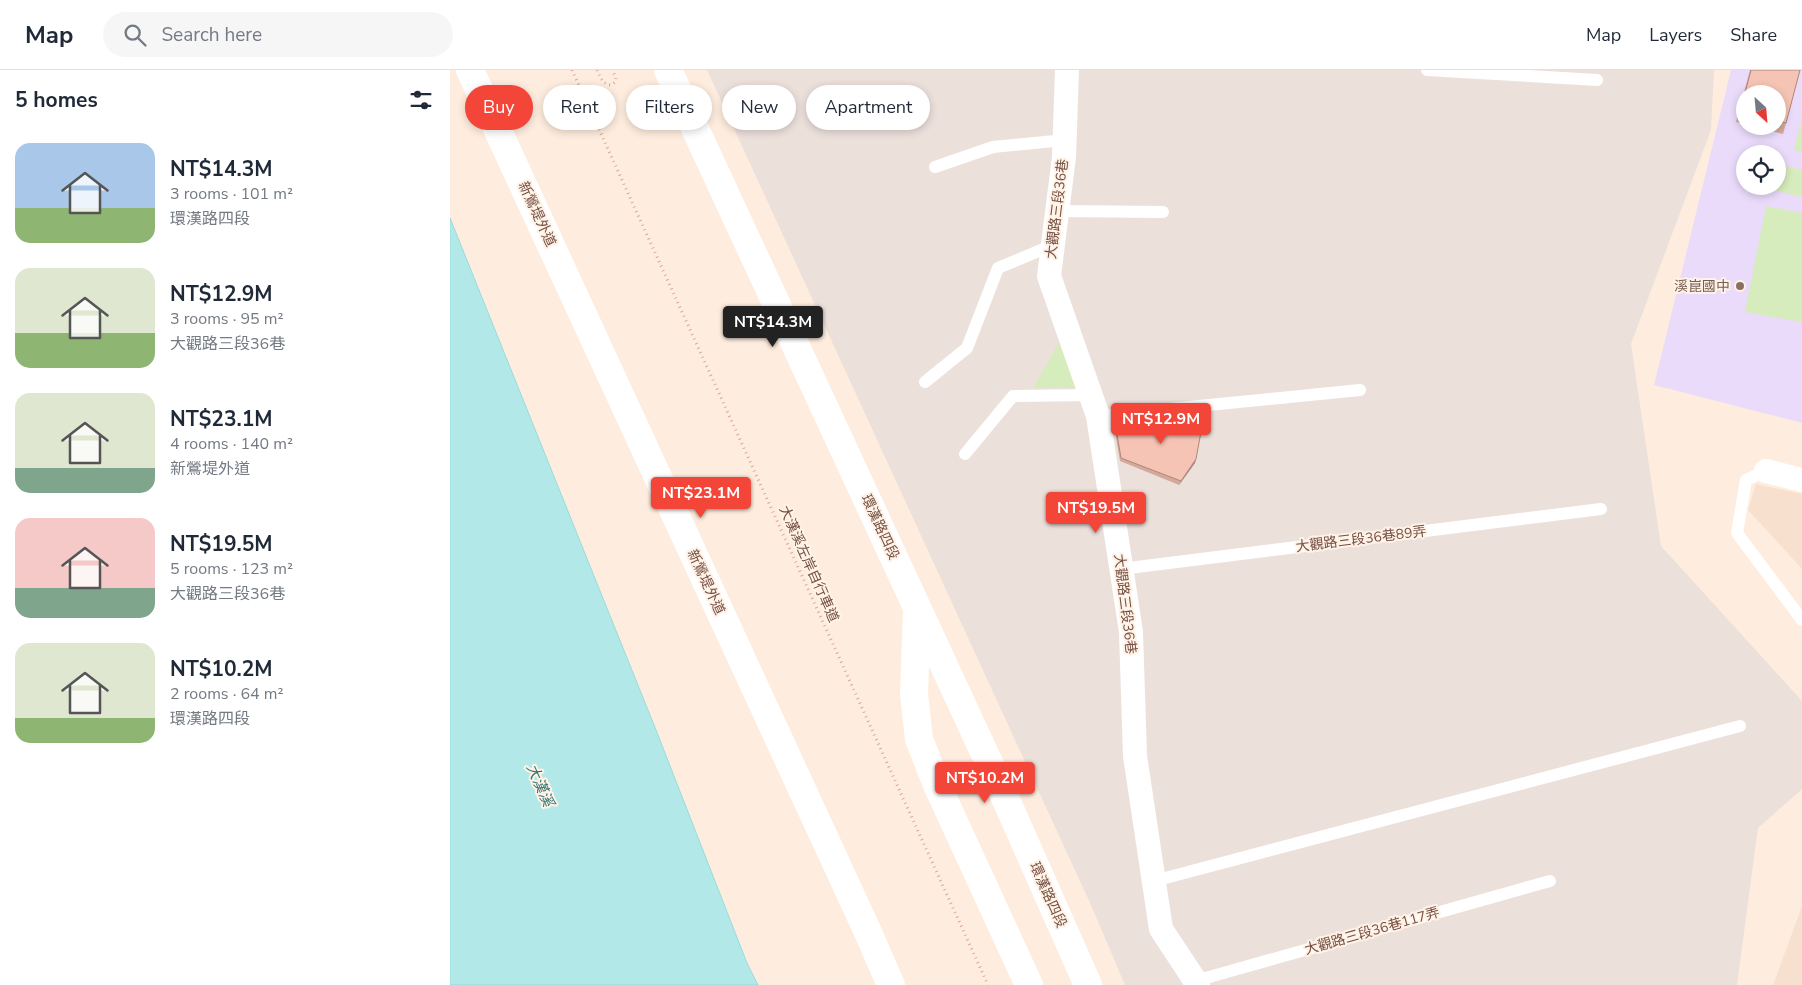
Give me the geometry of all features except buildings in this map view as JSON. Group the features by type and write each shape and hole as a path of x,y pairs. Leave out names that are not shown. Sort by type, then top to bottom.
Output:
{"street":[{"name":"新鶯堤外道","path":"470,70 891,985"},
{"name":"環漢路四段","path":"668,70 1003,793 1088,985"},
{"name":"大觀路三段36巷","path":"1068,70 1065,140 1049,276 1094,406 1131,632 1135,756 1162,929 1196,983"},
{"path":"1766,471 1802,480"},
{"path":"917,607 914,694 919,739 937,785 1028,985"}],"lane":[{"path":"1427,70 1597,80"},
{"path":"935,167 993,148 1065,140"},
{"path":"1057,211 1163,212"},
{"path":"925,382 967,348 998,268 1053,245"},
{"path":"966,454 1013,396 1094,406 1360,390"},
{"path":"1766,471 1746,480 1737,533 1802,620"},
{"name":"大觀路三段36巷89弄","path":"1121,570 1601,509"},
{"path":"1154,881 1740,726"},
{"name":"大觀路三段36巷117弄","path":"1196,983 1550,881"}],"path":[{"name":"大漢溪左岸自行車道","path":"572,70 988,985"},
{"path":"597,70 604,84 612,85 616,78 612,70"}],"shaded area":[{"path":"707,70 1714,70 1711,130 1631,344 1661,546 1802,701 1802,789 1758,828 1737,985 1125,985 1090,903 735,130 796,130 796,85 722,85 722,103"},
{"name":"溪崑國中","path":"1731,70 1802,70 1802,423 1654,385"},
{"path":"1756,484 1802,494 1802,569 1748,510"},
{"path":"1802,906 1802,985 1773,985"}],"green space":[{"path":"1802,118 1802,152 1794,150"},
{"path":"1786,166 1802,170 1802,197 1786,193"},
{"path":"1766,206 1802,213 1802,322 1745,312"},
{"path":"1061,339 1080,388 1033,388"}],"water":[{"name":"大漢溪","path":"450,218 656,730 747,963 758,985 450,985"}],"place":[{"name":"溪崑國中","path":"1740,286"}]}
